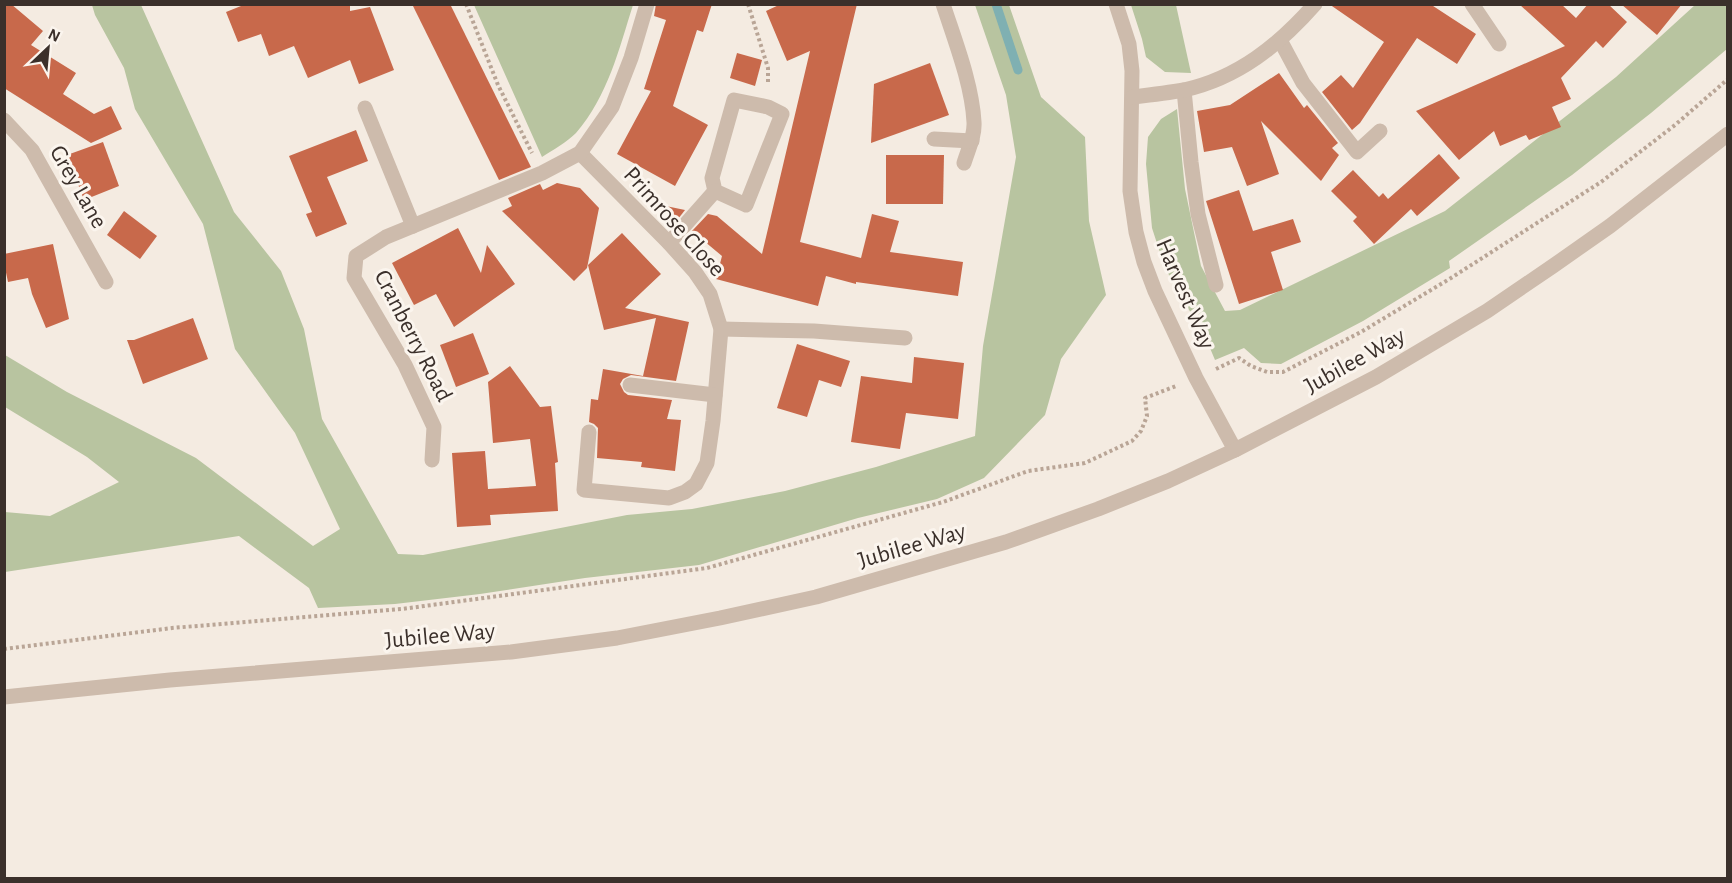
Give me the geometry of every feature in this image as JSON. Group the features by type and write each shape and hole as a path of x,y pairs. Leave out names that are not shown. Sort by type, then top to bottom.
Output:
{"street":[{"name":"Cranberry Road","path":"432,460 434,427 405,365 354,278 356,256 386,237 542,173 580,153 612,107 631,58 647,4"},
{"path":"943,4 969,91 974,124 972,141 964,163"},
{"name":"Harvest Way","path":"1116,4 1129,44 1133,97 1130,191 1136,232 1144,262 1155,291 1196,378 1235,450"},
{"path":"1133,97 1184,90 1240,70 1280,40 1315,4"},
{"path":"1472,4 1499,44"},
{"path":"1280,40 1303,83 1357,152 1380,131"},
{"path":"1184,90 1198,214 1216,285"},
{"path":"734,100 768,107 782,114 746,205 715,191 712,178 734,100"},
{"path":"365,108 413,226"},
{"name":"Grey Lane","path":"4,120 32,150 106,282"},
{"name":"Jubilee Way","path":"4,697 170,680 511,652 617,638 816,597 1006,542 1098,509 1168,480 1235,450 1376,377 1487,311 1610,226 1728,134"},
{"path":"934,139 972,141"},
{"name":"Primrose Close","path":"580,153 695,272 710,294 721,329 707,463 696,484 669,498 584,489 589,432"},
{"path":"669,243 715,191"},
{"path":"721,329 813,331 905,338"},
{"path":"630,385 715,395"}],"path":[{"path":"466,4 498,85 542,173"},
{"path":"748,4 768,68 768,107"},
{"path":"4,649 172,628 402,609 707,568 943,502 1028,471 1085,463 1132,441 1141,431 1147,416 1145,398 1239,358 1267,372 1283,372 1361,332 1451,278 1601,182 1675,125 1728,79"}],"green space":[{"path":"92,5 141,5 234,212 281,271 304,329 322,419 398,554 423,555 627,515 692,509 785,491 876,467 975,436 983,346 1016,157 1006,95 975,5 1009,5 1041,97 1085,137 1089,221 1106,295 1061,359 1045,415 984,478 937,499 858,518 699,565 395,604 318,608 309,588 239,536 5,572 5,512 50,516 119,482 87,457 5,407 5,355 67,392 196,458 313,546 340,529 295,433 235,349 203,224 135,109 124,68 95,15"},
{"path":"474,5 633,5 611,72 596,104 576,133 542,157"},
{"path":"1131,5 1176,5 1191,73 1165,72 1146,57"},
{"path":"1695,5 1727,5 1727,49 1572,175 1449,261 1450,268 1363,321 1281,364 1261,363 1244,348 1215,360 1207,341 1165,268 1152,228 1146,164 1148,137 1161,119 1177,109 1185,189 1201,266 1225,311 1240,310 1445,211 1616,77"}],"building":[{"path":"4,4 11,4 43,31 31,45 76,73 63,94 94,114 111,106 122,129 91,143 4,88"},
{"path":"246,4 350,4 350,11 370,7 394,70 359,84 350,60 308,78 294,46 269,56 261,34 238,42 226,12"},
{"path":"412,4 450,4 531,167 499,180"},
{"path":"656,4 712,4 703,32 697,30 673,106 708,125 675,186 617,154 651,91 644,89 666,20 654,16"},
{"path":"781,4 857,4 800,242 861,258 872,214 899,221 890,252 963,262 958,296 856,282 856,284 826,276 818,306 716,279 722,256 692,231 708,214 717,216 762,254 810,51 787,61 766,11"},
{"path":"1329,4 1430,4 1476,34 1457,64 1417,38 1360,123 1352,130 1322,92 1341,75 1353,88 1384,42"},
{"path":"1519,4 1561,4 1576,18 1588,4 1608,4 1627,22 1603,48 1596,41 1561,78 1571,99 1552,107 1561,127 1529,140 1526,135 1500,146 1494,131 1459,160 1416,111 1565,46"},
{"path":"1621,4 1682,4 1657,35"},
{"path":"737,53 762,60 755,86 730,78"},
{"path":"930,63 949,115 871,143 874,84"},
{"path":"1279,73 1304,108 1307,105 1338,143 1332,148 1339,155 1321,181 1261,121 1279,174 1247,186 1232,147 1204,152 1197,111 1230,105"},
{"path":"356,130 368,161 327,177 347,224 316,237 306,214 312,212 289,156"},
{"path":"103,142 119,186 84,200 67,155"},
{"path":"1439,154 1460,178 1417,216 1411,209 1374,244 1353,221 1357,217 1331,191 1353,170 1379,197 1383,193 1388,199"},
{"path":"886,155 944,155 943,204 886,204"},
{"path":"557,183 580,188 599,208 587,268 574,281 502,211 512,206 508,198 540,184 543,190"},
{"path":"1239,190 1253,231 1293,219 1301,242 1271,252 1283,290 1239,304 1206,201"},
{"path":"661,205 685,210 678,219"},
{"path":"124,211 157,236 140,259 107,235"},
{"path":"458,228 481,273 487,245 515,284 454,327 436,294 414,305 392,263"},
{"path":"622,233 661,274 625,308 689,322 676,381 631,375 623,379 620,384 628,395 672,400 667,419 681,420 675,471 641,467 642,462 597,458 598,428 589,422 591,399 598,400 603,369 643,376 656,318 604,330 588,265"},
{"path":"53,244 69,319 46,328 28,278 8,282 4,254"},
{"path":"193,318 208,359 143,384 127,340 134,340"},
{"path":"473,333 489,374 456,387 440,345"},
{"path":"797,344 850,361 841,387 819,380 807,417 777,408"},
{"path":"914,357 964,363 958,419 906,413 900,449 851,442 861,376 912,383"},
{"path":"510,366 540,407 551,406 558,462 555,463 558,511 490,515 491,525 457,527 452,453 485,451 488,489 536,486 530,439 493,443 488,382"}],"waterway":[{"path":"996,4 1018,70"}]}
